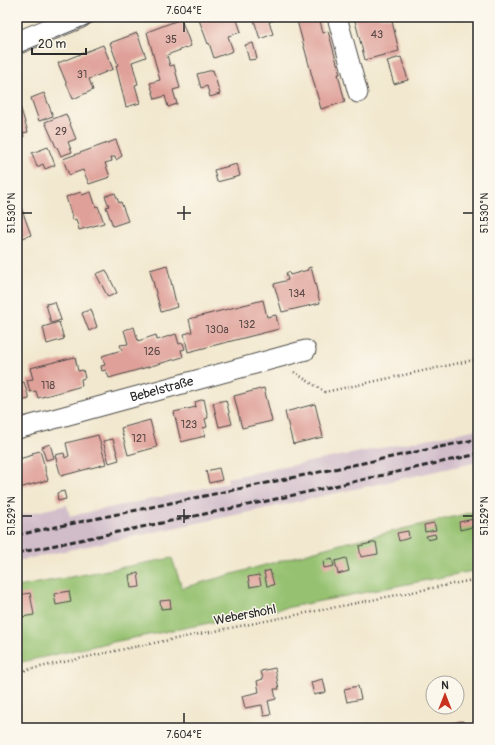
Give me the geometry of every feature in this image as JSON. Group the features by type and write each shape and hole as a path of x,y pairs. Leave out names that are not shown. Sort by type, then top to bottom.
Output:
{"main road":[{"path":"17,43 80,17"}],"street":[{"path":"337,17 358,93"},
{"name":"Bebelstraße","path":"17,429 306,350"}],"path":[{"path":"272,359 325,392 478,359"},
{"name":"Webershohl","path":"17,672 129,648 478,579"}],"shaded area":[{"path":"478,429 478,462 17,561 17,516 67,505 70,516 228,483 227,478"}],"green space":[{"path":"478,511 478,570 103,644 17,663 17,587 172,558 182,588 344,543"}],"building":[{"path":"198,17 236,17 241,32 228,36 233,51 214,58"},
{"path":"253,17 282,17 269,22 273,34 260,39"},
{"path":"296,17 319,17 323,33 328,31 340,74 338,74 345,102 321,109"},
{"path":"354,17 391,17 399,51 365,60"},
{"path":"181,19 191,46 167,55 170,66 174,65 180,88 173,90 177,104 168,107 165,96 155,99 150,83 160,80 147,32"},
{"path":"137,33 146,57 132,62 138,84 135,85 140,103 126,107 116,66 118,65 110,43"},
{"path":"253,43 257,59 249,60 245,45"},
{"path":"103,45 113,69 89,79 93,90 73,99 58,63"},
{"path":"401,57 408,80 394,84 387,61"},
{"path":"213,70 220,94 210,97 207,86 201,88 197,74"},
{"path":"44,93 53,116 39,121 31,98"},
{"path":"19,103 28,132 23,133 24,137 17,139 17,104"},
{"path":"66,114 76,139 68,142 72,152 61,156 45,122"},
{"path":"116,140 122,156 116,160 115,157 111,157 112,161 105,163 110,177 89,184 83,170 69,175 63,159"},
{"path":"48,147 55,165 45,169 43,164 37,167 32,153"},
{"path":"237,164 240,176 217,182 214,170"},
{"path":"81,192 82,195 91,192 104,223 79,230 76,219 73,220 66,197"},
{"path":"115,193 119,203 121,202 128,221 113,226 106,207 109,206 105,196"},
{"path":"21,207 31,235 17,240 17,209"},
{"path":"167,265 177,307 161,312 150,270"},
{"path":"311,267 320,303 282,312 274,284 288,280 286,273 289,272 290,275 308,270 308,268"},
{"path":"106,270 117,293 108,297 96,274"},
{"path":"263,300 267,317 276,315 279,329 188,352 184,334 192,332 189,319"},
{"path":"55,302 61,320 51,323 46,304"},
{"path":"91,309 97,327 89,331 82,313"},
{"path":"59,322 64,339 47,344 43,327"},
{"path":"134,327 138,341 156,335 157,340 176,334 179,344 183,343 185,349 181,350 183,357 109,378 106,370 102,371 101,366 105,365 102,356 122,350 120,345 128,344 124,330"},
{"path":"75,357 78,371 83,370 85,378 81,379 82,386 38,398 36,391 30,392 27,380 33,379 30,368"},
{"path":"24,382 29,399 17,402 17,384"},
{"path":"264,388 272,421 242,428 234,396"},
{"path":"204,399 208,418 205,419 207,427 203,428 205,436 181,442 174,412 196,407 195,402"},
{"path":"226,400 232,424 219,427 213,403"},
{"path":"315,404 323,437 293,444 285,412"},
{"path":"150,420 157,447 128,455 121,428"},
{"path":"98,435 106,464 61,476 55,455 64,453 65,458 69,456 66,443"},
{"path":"113,439 119,460 109,463 103,441"},
{"path":"50,444 54,458 46,460 42,447"},
{"path":"40,451 48,480 19,488 17,482 17,457 19,456 19,459 33,455 32,453"},
{"path":"219,468 222,480 209,483 206,471"},
{"path":"64,491 66,499 58,501 57,493"},
{"path":"474,519 476,526 460,530 459,522"},
{"path":"434,523 436,530 425,532 424,525"},
{"path":"408,531 409,538 399,541 397,533"},
{"path":"435,534 436,538 428,540 426,536"},
{"path":"376,542 378,554 361,557 359,546"},
{"path":"346,558 349,571 338,574 335,561"},
{"path":"332,559 334,566 324,568 323,561"},
{"path":"270,570 274,585 267,586 264,572"},
{"path":"138,573 140,587 131,588 129,575"},
{"path":"259,575 261,585 250,587 248,577"},
{"path":"69,591 71,602 56,605 54,594"},
{"path":"30,593 34,615 22,617 18,595"},
{"path":"170,600 171,608 161,609 160,601"},
{"path":"275,668 279,689 274,689 276,699 268,701 271,715 264,716 262,705 245,708 242,696 259,692 257,681 263,679 261,671"},
{"path":"323,679 326,692 314,695 311,682"},
{"path":"358,686 361,699 347,702 344,689"},
{"path":"463,721 464,728 441,728 441,725"},
{"path":"366,725 367,728 352,728 352,727"}],"tram line":[{"path":"17,54 106,17"}],"railway":[{"path":"17,535 478,439"},
{"path":"17,553 267,501 478,454"}]}
